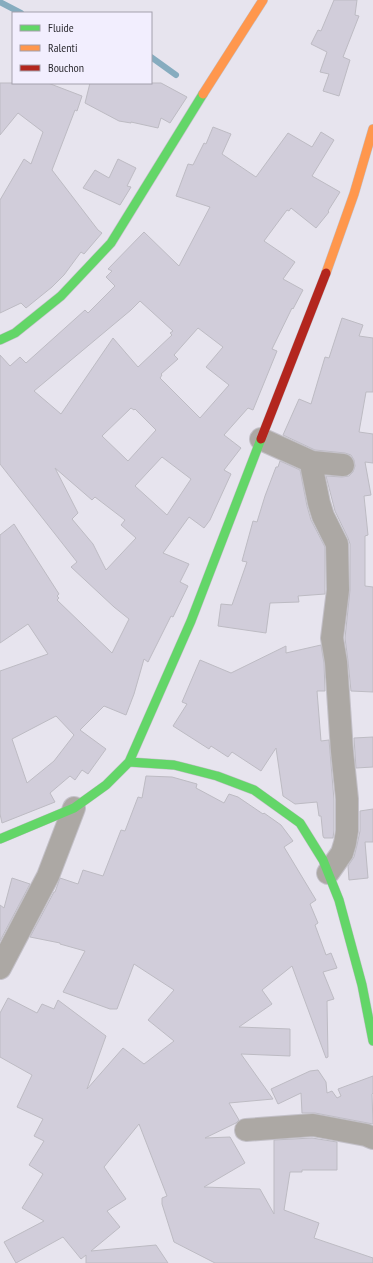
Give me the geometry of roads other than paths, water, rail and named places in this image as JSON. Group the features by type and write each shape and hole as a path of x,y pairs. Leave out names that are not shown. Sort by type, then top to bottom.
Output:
{"street":[{"path":"0,340 15,333 61,296 111,243 214,76 263,0"},
{"path":"3,836 74,808 106,785 129,762 191,621 332,259 354,194 373,129"},
{"path":"261,439 312,462 343,465"},
{"path":"312,462 312,470 319,503 323,516 337,544 338,590 332,638 336,662 347,799 347,831 345,843 342,853 328,873"},
{"path":"129,762 174,765 217,776 254,790 300,823 323,860 339,900 368,985 373,1041"},
{"path":"0,968 48,876 74,808"},
{"path":"246,1130 313,1125 366,1135 373,1138"}],"waterway":[{"path":"0,2 19,12"},
{"path":"152,58 176,75"}]}
